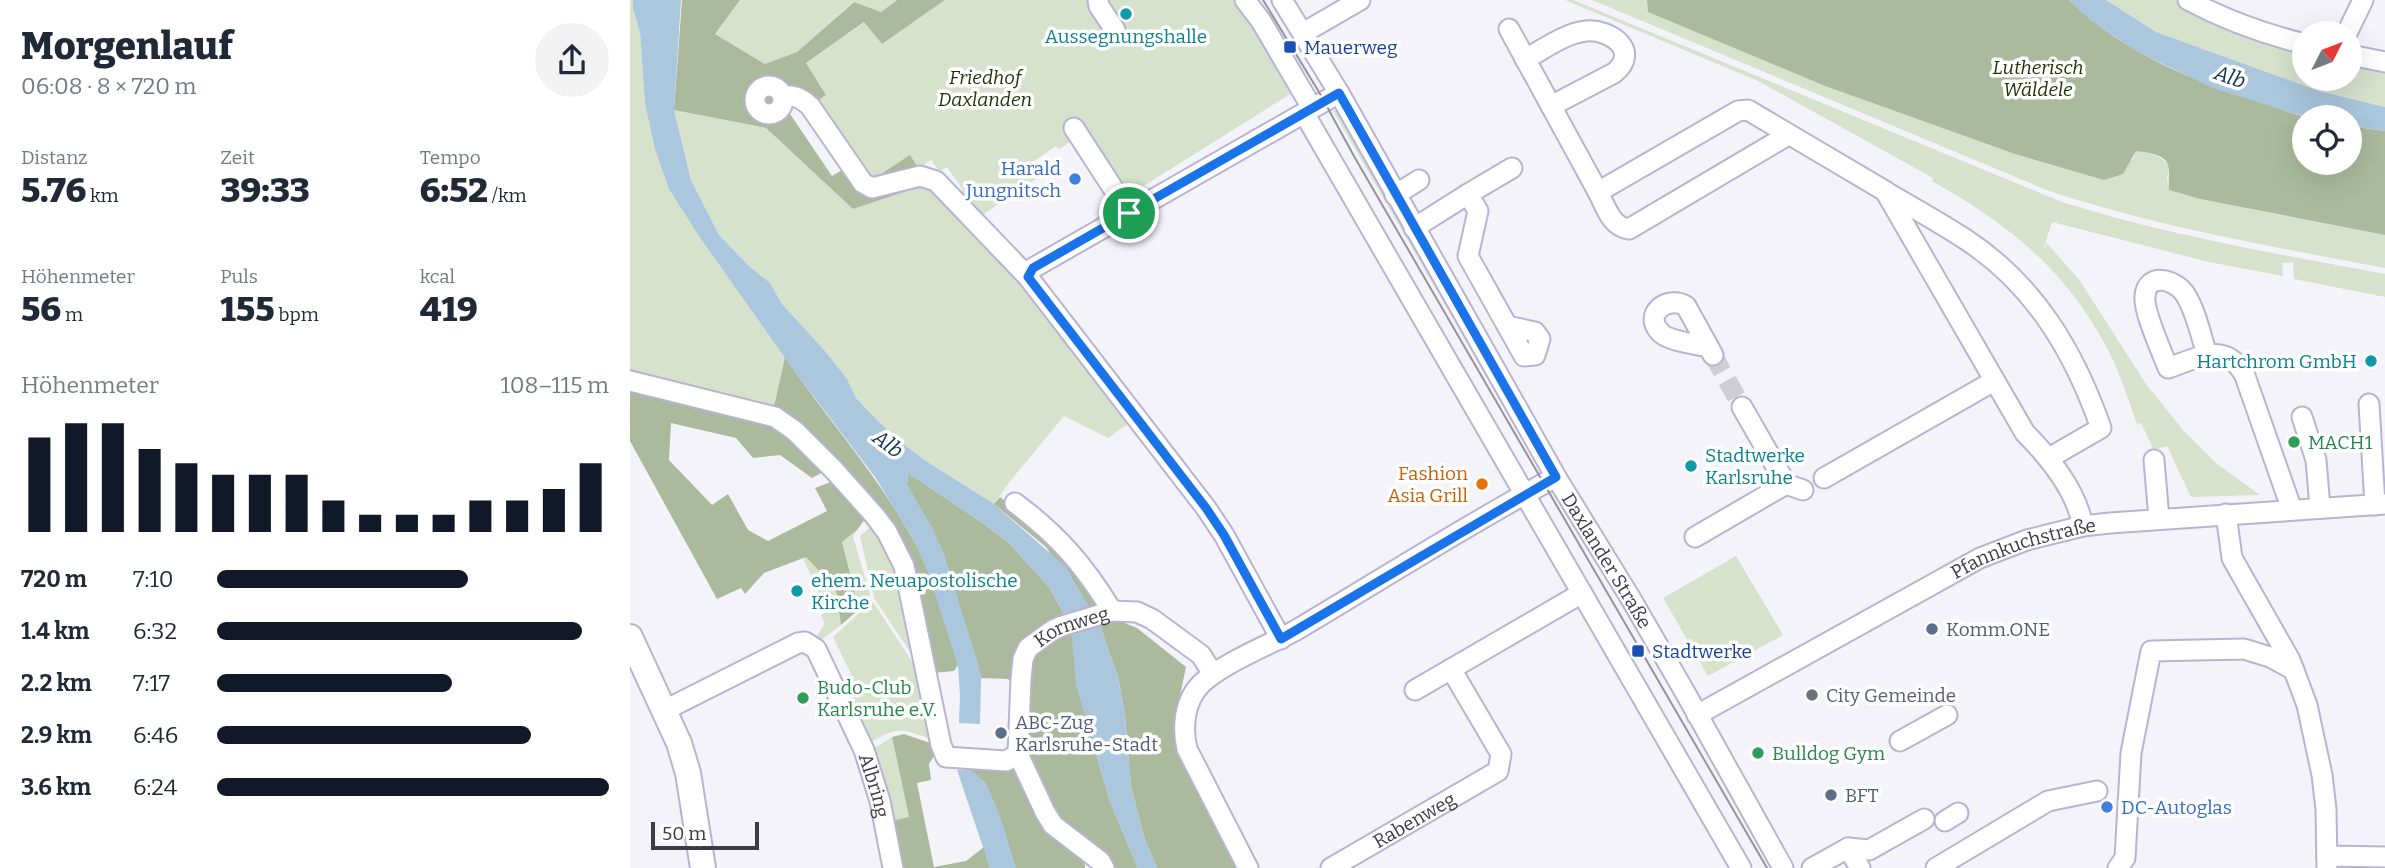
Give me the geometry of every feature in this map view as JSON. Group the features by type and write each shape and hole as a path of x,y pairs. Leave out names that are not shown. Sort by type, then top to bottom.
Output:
{"main road":[{"path":"630,637 679,743 688,773 703,868"},
{"path":"630,666 668,754 683,816 686,868"}],"street":[{"path":"1098,0 1115,30"},
{"name":"Daxlander Straße","path":"1245,0 1261,21 1308,110 1512,473 1741,868"},
{"name":"Daxlander Straße","path":"1282,0 1339,93 1556,477 1632,599 1783,868"},
{"path":"1303,33 1360,0"},
{"path":"2188,0 2232,21 2292,41"},
{"path":"2353,21 2363,0"},
{"path":"1508,29 1615,223 1621,228 1629,229 1788,135"},
{"path":"1525,60 1568,36 1586,31 1615,38 1624,48 1625,58 1620,67 1551,106"},
{"path":"2362,57 2385,62"},
{"path":"1028,277 1033,268 1339,93"},
{"path":"783,96 792,95 810,106 863,183 872,188 920,176 936,181 1028,277 1206,508 1224,535 1281,639"},
{"path":"1598,192 1738,111 1757,113 1788,135 1966,240 2001,267 2037,304 2063,342 2087,386 2101,428 2049,458"},
{"path":"1074,128 1129,213"},
{"path":"1414,228 1512,169"},
{"path":"1395,195 1419,180"},
{"path":"1885,191 2025,433 2049,458 2077,507 2083,526"},
{"path":"1468,194 1478,211 1468,256 1507,326"},
{"path":"2207,355 2230,356 2239,364 2292,510"},
{"path":"1824,478 1994,380"},
{"path":"630,381 775,417 815,450 875,516 887,532 904,566 941,745 946,757 1006,761 1018,754 1045,812 1054,825 1090,853 1104,868"},
{"path":"2369,404 2378,426 2380,505"},
{"path":"1695,537 1795,487 1742,407"},
{"path":"2302,417 2316,460 2320,508"},
{"path":"2154,460 2160,519"},
{"path":"1248,868 1192,760 1184,737 1186,715 1194,694 1213,674 1281,639 1556,477"},
{"path":"1015,503 1048,527 1088,573 1107,613"},
{"name":"Pfannkuchstraße","path":"1697,715 1977,560 2027,540 2083,526 2380,505"},
{"path":"2226,514 2232,558 2294,670 2307,705 2319,753 2326,809 2327,862 2385,857"},
{"path":"1415,690 1582,593"},
{"name":"Kornweg","path":"1018,754 1023,659 1028,648 1037,640 1062,626 1107,613 1137,612 1152,619 1201,655 1213,674"},
{"name":"Albring","path":"665,710 798,643 805,642 817,649 864,750 880,801 893,868"},
{"path":"2118,868 2125,858 2131,753 2151,650 2244,649 2270,657 2294,670"},
{"name":"Rabenweg","path":"1331,868 1497,771 1501,754 1451,669"},
{"path":"1900,741 1947,715"},
{"path":"1936,868 2048,801 2096,791"},
{"path":"1812,868 1848,848 1869,850 1924,819"},
{"path":"1848,848 1860,868"}],"green space":[{"path":"630,0 633,0 640,32 645,103 746,303 785,357 773,411 630,371"},
{"path":"682,0 740,0 715,34 765,64 797,52 854,2 881,12 897,0 945,0 882,44 864,22 806,63 826,95 816,102 808,99 788,111 832,176 844,169 872,180 910,155 928,184 853,209 766,128 674,110"},
{"path":"740,0 897,0 881,12 853,2 797,52 765,64 715,34"},
{"name":"Friedhof Daxlanden","path":"945,0 1234,0 1292,93 1126,197 1084,133 1059,149 1056,146 1031,163 1039,177 981,216 959,193 963,190 947,167 939,171 931,160 919,168 872,180 816,102 826,95 806,63 865,22 882,44"},
{"path":"1565,0 1573,0 2062,202 2182,234 2385,274 2385,297 2294,279 2293,262 2282,263 2283,276 2209,262 2052,222 2043,251 2047,243 2080,281 2146,384 2183,430 2216,463 2260,495 2191,497 2167,446 2154,450 2141,423 2137,424 2112,358 2078,301 2037,255 2013,235 1932,181 1933,178 1758,81"},
{"path":"1592,0 1647,0 1648,12 1825,86 2015,154 2103,179 2133,159 2136,151 2150,153 2169,166 2169,190 2200,199 2385,235 2385,268 2174,226 2049,191"},
{"name":"Lutherisch Wäldele","path":"1647,0 2069,0 2091,20 2138,52 2188,76 2292,113 2292,175 2362,175 2362,128 2385,131 2385,235 2200,199 2169,190 2169,168 2166,161 2149,153 2136,151 2123,174 2104,180 2015,154 1825,86 1648,12"},
{"path":"2106,0 2174,0 2210,18 2292,46 2292,81 2156,32"},
{"path":"2362,64 2385,69 2385,107 2319,91 2362,91"},
{"path":"1332,109 1338,112 1544,472 1542,473"},
{"path":"674,110 766,128 853,209 928,184 1018,275 1129,423 1108,438 1064,416 994,504 926,461 898,440 856,398 847,379 782,304 770,283 719,235 691,180"},
{"path":"785,357 881,488 910,534 932,581 943,615 958,665 954,671 933,673 908,563 773,411"},
{"path":"630,387 762,420 782,430 825,471 812,478 780,455 753,458 736,438 671,423 669,460 712,505 728,494 748,530 768,541 827,511 815,488 836,480 867,516 857,530 842,542 857,611 841,625 836,589 806,557 764,573 745,594 741,588 717,599 630,441"},
{"path":"908,473 1009,543 1049,587 1071,627 1093,743 1110,802 1138,868 1110,868 1069,834 1025,762 1031,701 1021,684 1007,679 981,678 943,552 907,485"},
{"path":"1000,497 1038,526 1115,619 1137,628 1186,667 1174,724 1177,750 1237,868 1157,868 1145,840 1131,787 1125,715 1118,677 1100,626 1046,547 994,504"},
{"path":"876,522 894,554 915,659 874,598 860,536"},
{"path":"857,530 853,537 870,594 857,611 842,542"},
{"path":"1736,556 1783,635 1708,676 1663,598"},
{"path":"806,557 836,589 841,625 820,641 816,637 825,624 821,615 827,612 803,558"},
{"path":"870,603 874,603 920,674 934,740 907,731 894,731 868,744 839,681 851,674 833,637"},
{"path":"904,734 933,744 935,754 929,764 931,780 917,783 934,867 966,861 984,847 990,868 899,868 891,821 909,817 892,737"},
{"path":"892,737 909,818 891,821 870,751"},
{"path":"970,763 1020,763 1084,853 1085,868 1016,868 990,793 984,782 970,770"}],"water":[{"name":"Alb","path":"633,0 681,0 674,110 691,180 719,235 770,283 782,304 825,351 847,379 856,398 875,418 926,461 994,504 1066,567 1100,626 1118,677 1125,715 1131,787 1145,840 1157,868 1138,868 1110,802 1076,685 1071,627 1049,587 1009,543 908,473 907,485 932,527 943,552 981,678 980,724 959,723 958,665 926,567 911,535 875,477 790,365 669,189 655,149 645,103 640,32"},
{"name":"Alb","path":"2069,0 2106,0 2156,32 2292,81 2292,91 2319,91 2385,107 2385,131 2362,128 2362,105 2292,105 2292,113 2213,88 2138,52 2090,20"},
{"path":"957,770 973,772 988,789 1000,816 1016,868 990,868"}],"tunnel":[{"path":"1713,355 1742,407"}],"tram line":[{"path":"1263,0 1319,92 1767,868"}],"place":[{"name":"Aussegnungshalle","path":"1126,14"},
{"name":"Mauerweg","path":"1290,47"},
{"name":"Harald Jungnitsch","path":"1075,179"},
{"name":"Hartchrom GmbH","path":"2371,361"},
{"name":"MACH1","path":"2294,442"},
{"name":"Stadtwerke Karlsruhe","path":"1691,466"},
{"name":"Fashion Asia Grill","path":"1482,484"},
{"name":"ehem. Neuapostolische Kirche","path":"797,591"},
{"name":"Komm.ONE","path":"1932,629"},
{"name":"Stadtwerke","path":"1638,651"},
{"name":"City Gemeinde","path":"1812,695"},
{"name":"Budo-Club Karlsruhe e.V.","path":"803,698"},
{"name":"ABC-Zug Karlsruhe-Stadt","path":"1001,733"},
{"name":"Bulldog Gym","path":"1758,753"},
{"name":"BFT","path":"1831,795"},
{"name":"DC-Autoglas","path":"2107,807"}],"route":[{"path":"1339,93 1556,477 1281,639 1224,535 1206,508 1028,277 1033,268 1129,213 1339,93"}]}
